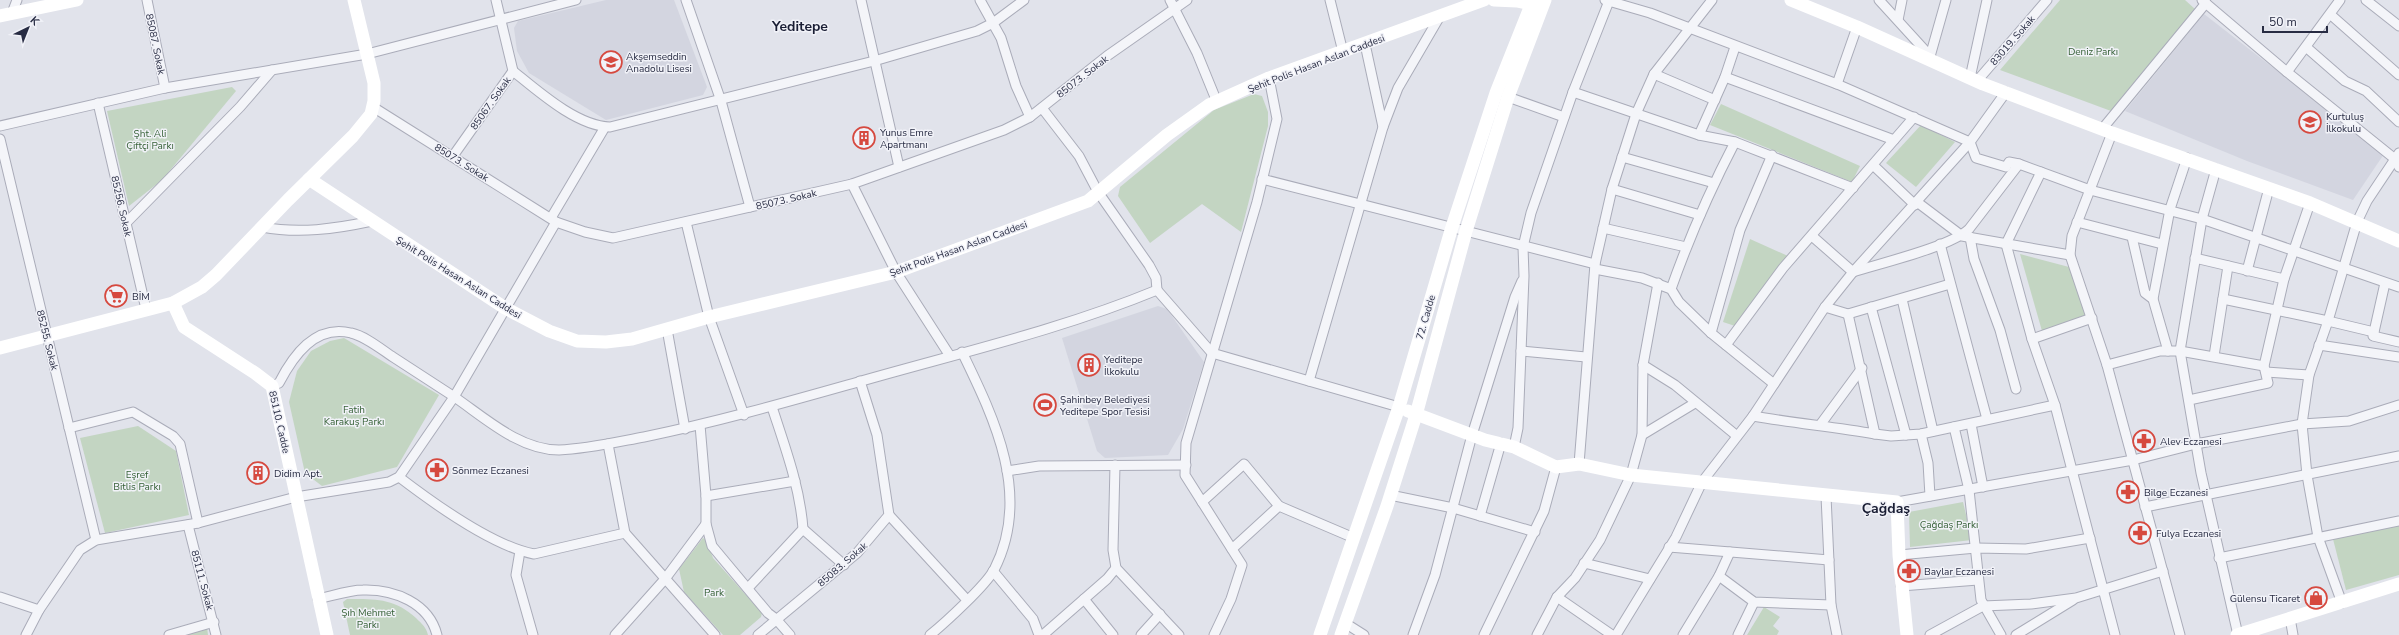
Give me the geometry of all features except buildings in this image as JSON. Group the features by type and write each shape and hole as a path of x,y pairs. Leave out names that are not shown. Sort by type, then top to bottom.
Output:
{"street":[{"path":"6,15 17,0"},
{"path":"6,15 77,0"},
{"name":"85087. Sokak","path":"147,0 165,88"},
{"path":"0,348 173,303 202,288 212,279 353,136 371,114 373,107 374,83 354,0"},
{"name":"85067. Sokak","path":"453,156 513,71 496,0"},
{"path":"0,126 165,88 367,54 576,0"},
{"path":"686,0 721,101 750,207"},
{"path":"861,0 871,37 874,61 899,167"},
{"path":"980,0 1001,38 1016,86 1030,117"},
{"path":"513,71 582,120 596,127 605,127 721,101 874,61 977,31 993,23 1024,0"},
{"name":"85073. Sokak","path":"373,107 553,220 585,232 613,238 852,184 1004,130 1030,117 1042,108 1172,4 1187,0"},
{"path":"1330,0 1344,52"},
{"name":"Şehit Polis Hasan Aslan Caddesi","path":"309,179 505,308 549,331 577,341 606,342 632,339 709,317 896,272 1088,201 1167,135 1216,102 1269,78 1484,0"},
{"path":"1494,0 1532,2"},
{"path":"1364,635 1343,629 1390,495 1416,415 1466,231 1508,97 1545,0"},
{"path":"1579,464 1586,357 1595,267 1612,190 1636,114 1654,74 1712,0"},
{"path":"1791,0 1930,59 1973,80 2310,203 2399,241"},
{"path":"1879,0 1898,20 1930,59"},
{"path":"1898,20 1902,0"},
{"path":"1930,59 1946,0"},
{"path":"1973,80 1987,0"},
{"name":"83019. Sokak","path":"1973,80 2048,0"},
{"path":"2287,72 2331,15 2340,0"},
{"path":"2366,0 2399,26"},
{"path":"1514,447 1518,428 1524,276 1523,247 1531,213 1564,117 1607,1 1650,13 1735,47 1837,84 1970,142 1976,158 2006,167 2009,162 2019,164 2090,190 2170,209 2345,267 2399,287"},
{"name":"72. Cadde","path":"1320,635 1399,407 1452,227 1496,93 1532,2"},
{"path":"2180,635 2107,365 2070,255 2072,236 2090,190 2107,130 2204,2 2287,72 2398,159 2367,201 2357,222 2345,267 2309,375 2302,424 2307,475 2318,537 2342,603"},
{"path":"1172,4 1197,53 1216,102"},
{"path":"2331,15 2399,75"},
{"path":"1308,381 1383,127 1398,88 1440,16"},
{"path":"1837,84 1857,27"},
{"path":"1365,44 1383,127"},
{"path":"1699,136 1725,76 1735,47"},
{"path":"2306,47 2345,81 2366,91 2399,122"},
{"path":"126,223 235,113 272,70"},
{"path":"1654,74 1715,100"},
{"path":"1725,76 1894,140"},
{"path":"1214,635 1231,599 1242,565 1186,476 1186,443 1262,179 1277,119 1269,78"},
{"path":"1573,92 1699,136 1735,142 1772,155 1853,188"},
{"path":"1616,635 1676,537 1702,482 1753,416 1825,307 1853,272 1970,142 2006,92"},
{"path":"1508,97 1564,117"},
{"name":"85256. Sokak","path":"98,103 146,309"},
{"path":"1042,108 1079,156 1098,192 1149,265 1156,278 1157,290 1212,353 1399,407 1416,415 1472,435 1514,447 1556,467 1579,464 1631,475 1826,496 1897,502 2133,460 2196,444 2302,424 2349,421 2399,405"},
{"path":"1726,345 1783,268 1914,117"},
{"path":"26,635 39,610 80,550 96,540 198,523 296,497 389,482 399,477 454,397 605,127"},
{"name":"85255. Sokak","path":"0,139 96,540"},
{"path":"1671,289 1686,247 1714,183 1735,142"},
{"path":"1711,333 1740,230 1772,155"},
{"path":"1622,157 1714,183"},
{"path":"2168,351 2153,299 2162,244 2170,209 2187,158"},
{"path":"1853,272 1966,236 2019,164"},
{"path":"1873,165 1916,203 1966,236 2070,255"},
{"path":"2216,169 2202,219 2180,351 2196,444 2208,496 2219,558 2237,635 2399,584"},
{"path":"2041,172 2006,244 2032,340 2055,405 2114,635"},
{"path":"1262,179 1360,206 1452,227 1658,283 1671,289 1679,302 1711,333 1774,384"},
{"path":"852,184 896,272 950,356"},
{"path":"2247,270 2269,188"},
{"path":"1612,190 1700,216"},
{"path":"2189,400 2268,383 2265,369 2284,279 2310,203"},
{"path":"262,227 282,231 332,229 372,221"},
{"path":"686,222 709,317 744,415"},
{"path":"2078,222 2162,244"},
{"path":"1603,228 1686,247"},
{"path":"1812,236 1853,272"},
{"path":"1966,236 2000,330 2016,389"},
{"path":"2132,237 2145,293 2153,299"},
{"path":"1940,244 1987,419"},
{"path":"2195,258 2284,279"},
{"path":"2214,356 2228,266"},
{"path":"1413,635 1435,575 1472,435 1515,297 1524,276"},
{"path":"1538,635 1557,598 1600,540 1631,475 1642,435 1643,365 1658,283"},
{"path":"2385,283 2373,336 2399,342"},
{"path":"1825,307 1848,314 1902,300 1950,284"},
{"path":"272,386 279,383 303,345 319,336 337,332 352,333 454,397 506,433 535,446 558,450 608,444 685,429 744,415 962,352 1038,333 1123,305 1157,290"},
{"path":"2223,299 2374,332"},
{"path":"1902,300 1933,431"},
{"name":"85110. Cadde","path":"173,303 184,327 255,373 272,386 318,600 327,635"},
{"path":"1871,307 1906,435"},
{"path":"1848,314 1862,368 1875,434"},
{"path":"2032,340 2092,318"},
{"path":"666,329 685,429"},
{"path":"2319,345 2399,357"},
{"path":"1520,351 1586,357"},
{"path":"2107,365 2168,351 2180,351 2214,356 2265,369 2309,375"},
{"path":"930,635 967,600 993,571 1005,543 1009,517 1007,471 998,429 962,352"},
{"path":"1643,365 1676,386 1737,436"},
{"path":"1820,425 1862,368"},
{"path":"860,381 877,435 889,515 967,600"},
{"path":"1642,435 1695,403"},
{"path":"1753,416 1805,425 1820,425 1875,434 1906,435 1922,434 2055,405"},
{"path":"772,407 795,481 801,508 803,529 844,565"},
{"path":"69,428 133,412 173,436 180,444 198,523"},
{"path":"1971,424 1983,487"},
{"path":"700,425 706,496 706,524 712,546 768,613 776,619 790,635"},
{"path":"1954,427 1969,490 1978,580 1983,606 2000,635"},
{"path":"1922,434 1928,463 1930,496"},
{"path":"1480,516 1501,443"},
{"path":"608,444 625,533 715,635"},
{"path":"2145,508 2399,456"},
{"path":"1202,502 1244,464 1279,506 1354,538"},
{"path":"1115,465 1113,550 1116,568 1179,635"},
{"path":"1007,471 1039,466 1186,465"},
{"path":"1484,635 1536,532 1551,492 1556,467"},
{"path":"399,477 476,529 520,551 534,554 625,533"},
{"path":"706,496 795,481"},
{"path":"1390,495 1453,508 1536,532"},
{"path":"1826,496 1831,605 1837,635"},
{"path":"1897,502 1901,586 1907,635"},
{"path":"1232,549 1279,506"},
{"name":"85083. Sokak","path":"758,635 857,554 889,515"},
{"path":"2219,558 2399,520"},
{"path":"615,635 665,580 706,524"},
{"name":"85111. Sokak","path":"188,525 214,622 216,635"},
{"path":"748,588 803,529"},
{"path":"1899,555 1976,548 2026,549 2090,538"},
{"path":"1669,547 1829,560"},
{"path":"520,551 516,575 533,635"},
{"path":"1683,635 1719,576 1730,552"},
{"path":"1584,563 1650,579"},
{"path":"1044,635 1116,568"},
{"path":"993,571 1033,619 1039,635"},
{"path":"1930,635 1983,606 2031,604 2076,598 2162,571"},
{"path":"1719,576 1754,602 1831,605"},
{"path":"1901,586 1978,580"},
{"path":"318,600 362,590 387,590 414,603 428,616 437,635"},
{"path":"0,597 39,610"},
{"path":"1557,598 1612,635"},
{"path":"2016,635 2076,598"},
{"path":"1084,599 1113,635"},
{"path":"1738,635 1754,602"},
{"path":"1141,635 1160,614"},
{"path":"2290,618 2293,635"},
{"path":"169,635 214,622"}],"shaded area":[{"name":"Akşemseddin Anadolu Lisesi","path":"606,0 674,0 707,87 703,95 606,120 529,73 517,51 514,28 518,21"},
{"path":"2204,14 2384,154 2353,200 2247,161 2125,111"},
{"path":"1158,306 1167,309 1204,362 1183,429 1168,455 1105,458 1097,451 1062,338"}],"green space":[{"name":"Deniz Parkı","path":"2060,0 2185,0 2195,9 2111,111 2000,70"},
{"name":"Şht. Ali Çiftçi Parkı","path":"232,87 236,91 162,180 129,206 107,111"},
{"path":"1254,94 1262,96 1268,112 1268,126 1241,232 1202,204 1150,243 1118,196 1120,187 1214,110"},
{"path":"1721,104 1860,166 1852,182 1710,125"},
{"path":"1921,125 1955,142 1916,187 1886,163"},
{"path":"1750,239 1788,256 1735,326 1723,322"},
{"path":"2020,254 2069,267 2086,315 2042,331"},
{"name":"Fatih Karakuş Parkı","path":"344,338 439,395 397,467 322,486 305,473 289,402 297,371 311,351 330,341"},
{"name":"Eşref Bitlis Parkı","path":"138,426 176,451 189,515 105,533 80,438"},
{"name":"Çağdaş Parkı","path":"1963,502 1972,540 1910,547 1909,512"},
{"path":"2399,522 2399,575 2346,590 2333,539"},
{"name":"Park","path":"703,538 707,541 713,558 762,613 761,617 740,635 723,635 684,592 679,569"},
{"name":"Şıh Mehmet Parkı","path":"347,599 366,599 392,603 408,611 416,618 425,628 428,635 350,635 343,602"},
{"path":"1764,607 1780,617 1773,626 1779,631 1777,635 1747,635"},
{"path":"207,627 208,635 182,635"}],"place":[{"name":"Akşemseddin Anadolu Lisesi","path":"611,62"},
{"name":"Kurtuluş İlkokulu","path":"2310,122"},
{"name":"Yunus Emre Apartmanı","path":"864,138"},
{"name":"BİM","path":"116,296"},
{"name":"Yeditepe İlkokulu","path":"1089,365"},
{"name":"Şahinbey Belediyesi Yeditepe Spor Tesisi","path":"1045,405"},
{"name":"Alev Eczanesi","path":"2144,441"},
{"name":"Sönmez Eczanesi","path":"437,470"},
{"name":"Didim Apt.","path":"258,473"},
{"name":"Bilge Eczanesi","path":"2128,492"},
{"name":"Fulya Eczanesi","path":"2140,533"},
{"name":"Baylar Eczanesi","path":"1909,571"},
{"name":"Gülensu Ticaret","path":"2316,598"}],"district":[{"name":"Yeditepe","path":"800,26"},
{"name":"Çağdaş","path":"1886,508"}]}
